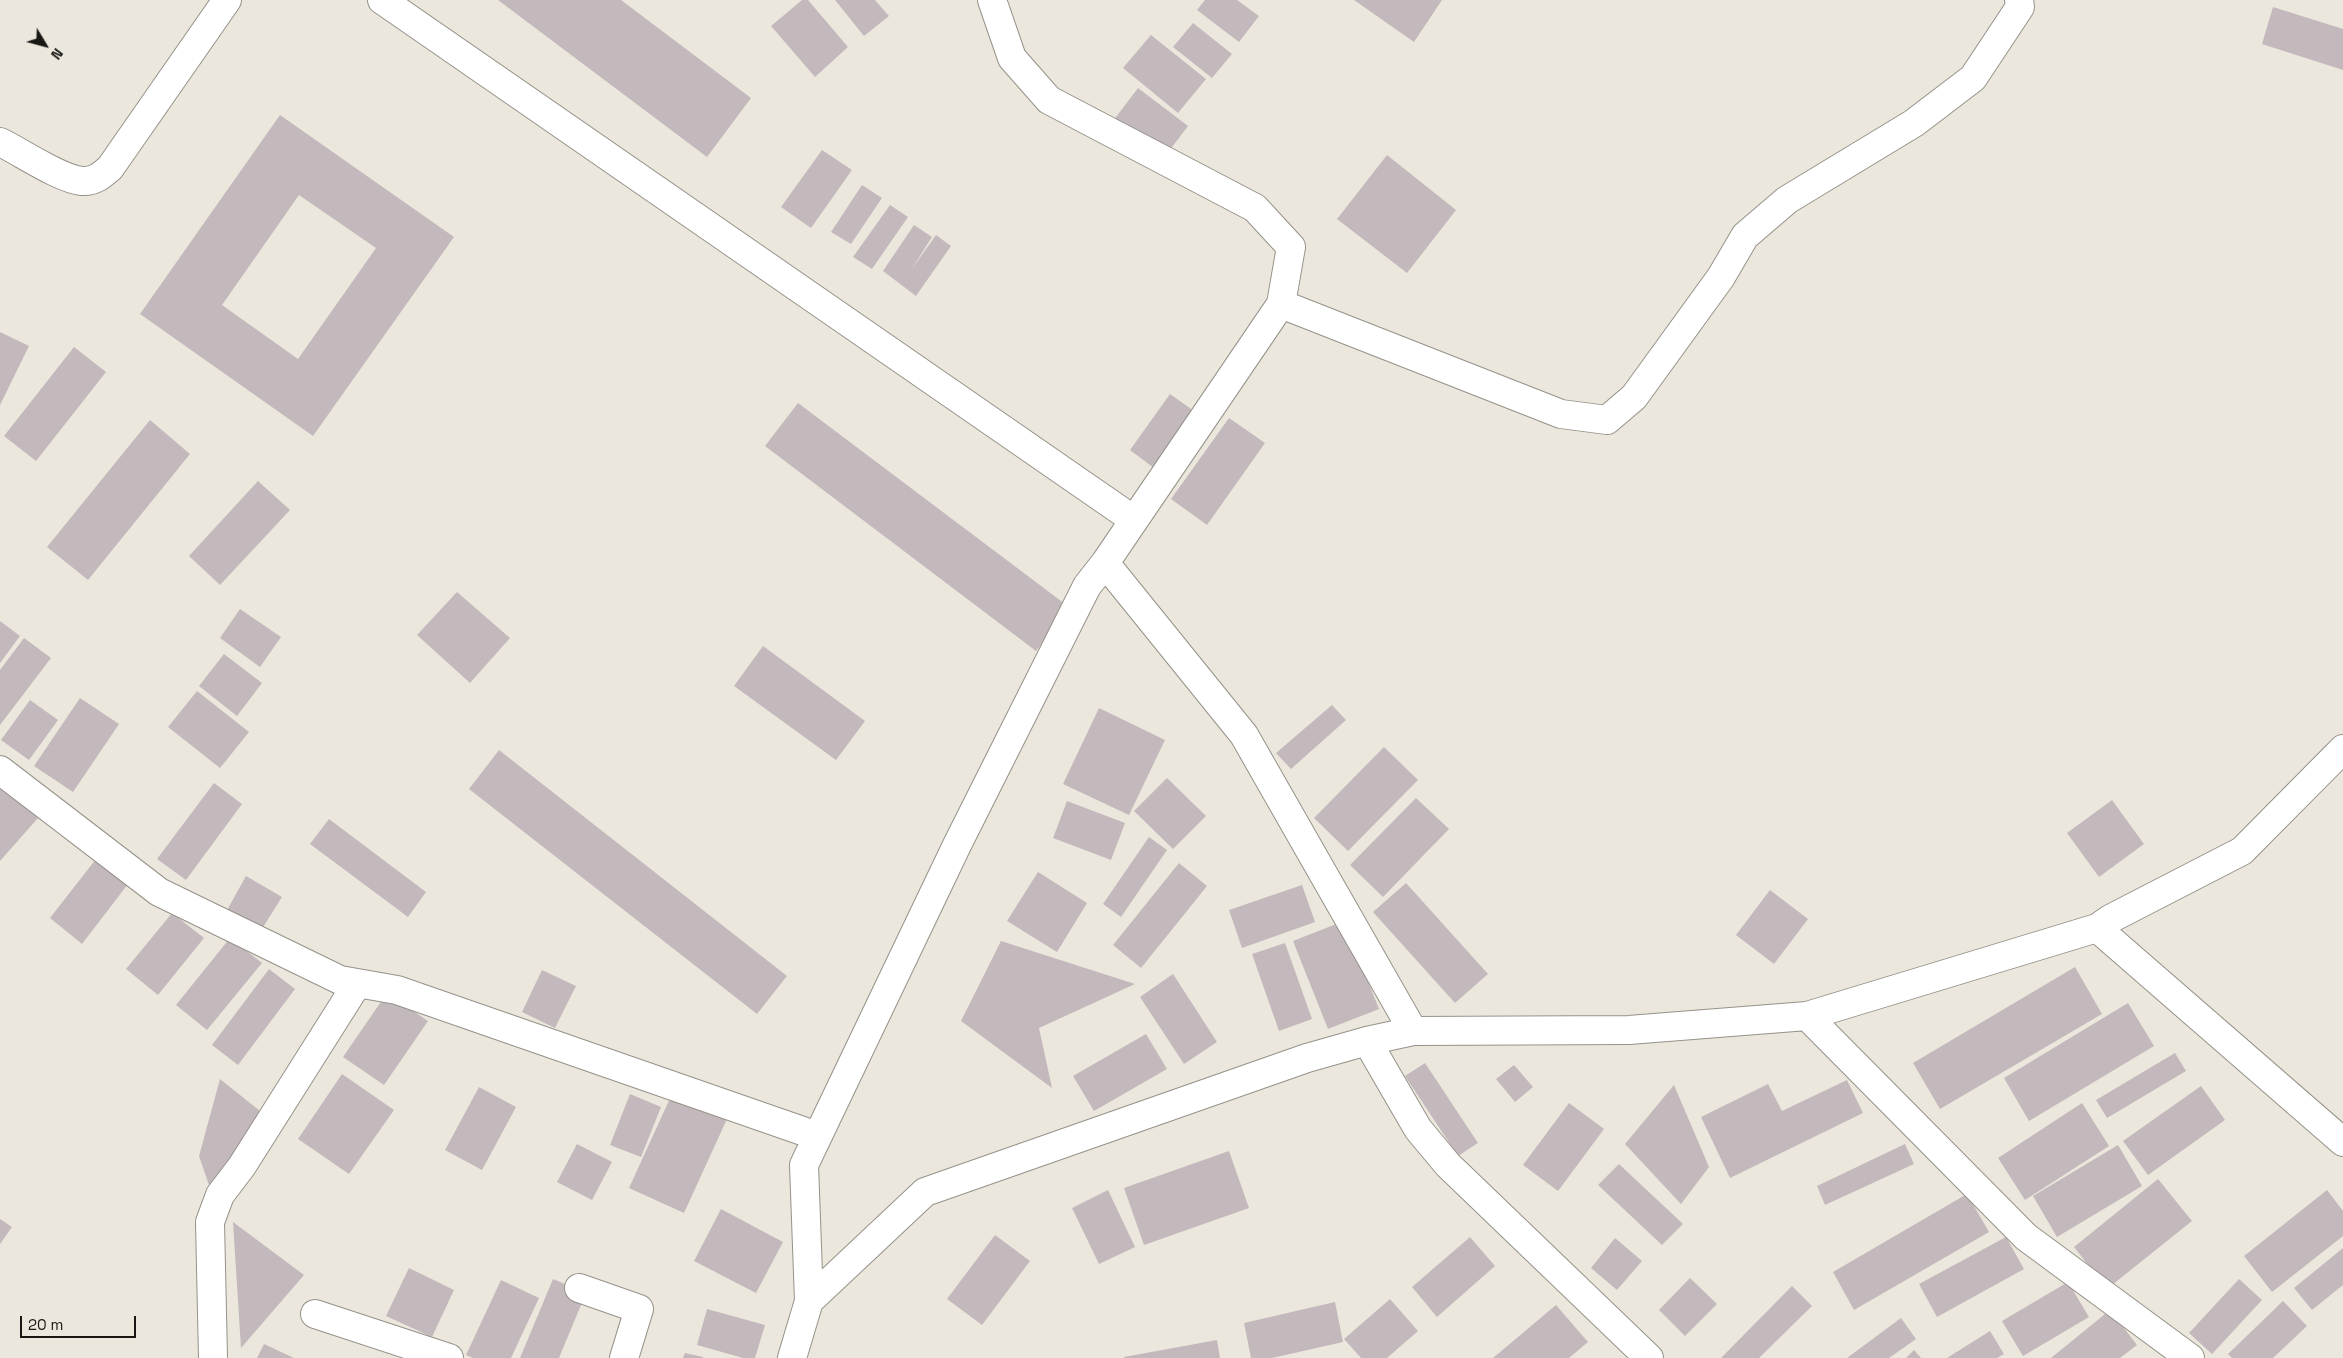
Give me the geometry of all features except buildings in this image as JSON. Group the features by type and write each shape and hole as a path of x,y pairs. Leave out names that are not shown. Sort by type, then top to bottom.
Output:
{"street":[{"path":"0,142 68,177 83,181 98,178 110,168 227,0"},
{"path":"382,0 1134,520"},
{"path":"792,1358 809,1301 804,1165 817,1136 965,827 1087,586 1105,563 1281,304 1291,247 1255,208 1048,100 1012,58 992,0"},
{"path":"1281,304 1561,414 1606,420 1634,397 1720,277 1745,236 1787,200 1914,123 1973,78 2020,7 2019,0"},
{"path":"1105,563 1244,735 1413,1031"},
{"path":"809,1301 925,1192 1306,1058 1366,1041 1413,1031 1629,1030 1807,1016 2097,928 2110,919 2242,851 2343,749"},
{"path":"0,770 159,892 340,980 397,990 817,1136"},
{"path":"2097,928 2343,1142"},
{"path":"212,1358 210,1222 220,1195 242,1166 357,984"},
{"path":"1807,1016 2026,1237 2190,1358"},
{"path":"1366,1041 1418,1129 1448,1165 1649,1358"},
{"path":"579,1288 639,1309 624,1358"},
{"path":"314,1314 449,1358"}]}
